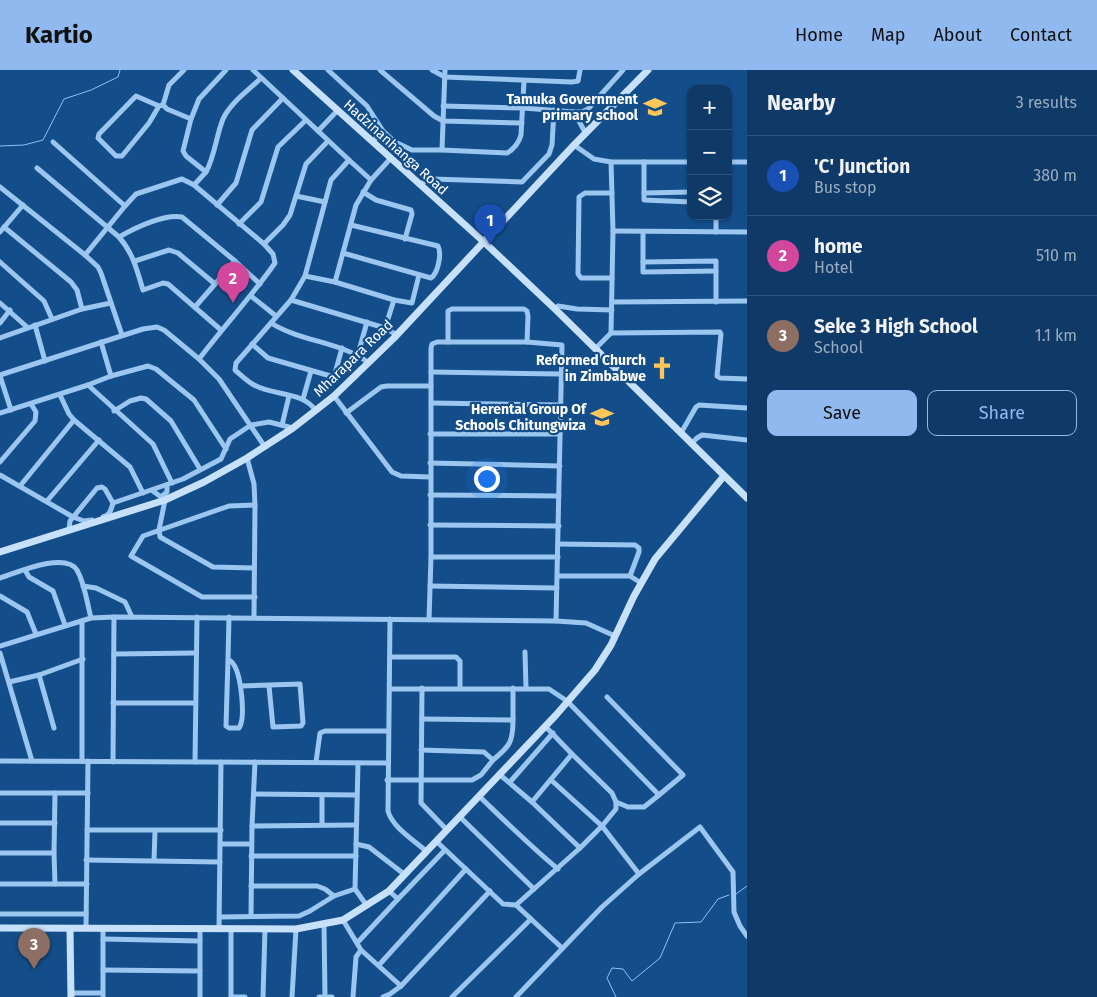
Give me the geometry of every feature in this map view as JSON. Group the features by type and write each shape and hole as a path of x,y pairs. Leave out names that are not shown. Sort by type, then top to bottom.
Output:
{"street":[{"path":"184,70 170,85 161,105 149,123 122,156 116,156 98,138 99,134 136,96 161,105 192,119"},
{"path":"206,172 186,156 183,151 196,106 203,94 226,70"},
{"path":"253,70 371,180"},
{"name":"Hadzinanhanga Road","path":"292,70 484,242 555,309 747,498"},
{"path":"328,70 367,106 383,130 395,142 412,150 507,152 520,140 524,81"},
{"path":"380,70 434,116 443,121 522,123"},
{"path":"432,70 445,77 524,81 578,81 580,70"},
{"path":"442,150 446,70"},
{"path":"443,106 582,112 588,109 623,70"},
{"name":"Mharapara Road","path":"0,552 140,508 204,482 265,447 316,411 397,335 574,145 648,70"},
{"path":"194,185 206,172 212,160 224,117 228,110 261,78"},
{"path":"217,204 236,183 252,130 283,98"},
{"path":"418,184 432,179 522,182 549,154 552,145 554,110"},
{"path":"318,131 337,111"},
{"path":"574,112 586,134"},
{"path":"239,224 261,202 278,147 306,120"},
{"path":"372,142 383,130"},
{"path":"264,244 290,215 306,164 328,141"},
{"path":"52,142 125,206"},
{"path":"574,145 594,159 612,162 687,162"},
{"path":"335,282 356,205 371,180 391,158"},
{"path":"316,411 304,399 255,386 235,370 236,363 291,300 305,276 330,180 349,160"},
{"path":"595,350 611,334 612,162"},
{"path":"644,162 644,200 687,202"},
{"path":"732,162 747,162"},
{"path":"37,168 119,237 135,261 143,290 168,284 221,330"},
{"path":"85,255 136,194 182,179 194,185 264,244 273,254 275,262 251,296 199,359"},
{"path":"0,187 98,267 122,336"},
{"path":"363,192 376,200 411,210 412,214 405,239"},
{"path":"644,193 687,192"},
{"path":"612,193 585,193 579,197 578,274 581,278 612,278"},
{"path":"296,196 325,202"},
{"path":"0,232 23,205"},
{"path":"119,237 143,225 175,216 182,217 260,284"},
{"path":"716,220 716,232"},
{"path":"343,253 419,275 434,277 440,249 438,246 351,224"},
{"path":"4,227 71,282 77,290 82,309"},
{"path":"612,231 747,232"},
{"path":"643,232 643,272 716,271"},
{"path":"135,261 169,250 178,253 215,284"},
{"path":"195,308 234,261"},
{"path":"643,262 716,261 716,302"},
{"path":"0,262 44,301 52,319"},
{"path":"305,276 335,282 412,304 419,275"},
{"path":"251,296 276,316"},
{"path":"291,300 367,322 397,335"},
{"path":"384,328 394,300"},
{"path":"612,302 747,301"},
{"path":"0,303 10,310 27,328"},
{"path":"0,338 82,309 111,303"},
{"path":"558,306 577,309 612,310"},
{"path":"448,342 448,312 452,309 524,309 527,311 528,316 527,342"},
{"path":"0,324 10,310"},
{"path":"358,354 367,322"},
{"path":"270,323 283,331 358,354 369,363"},
{"path":"35,325 45,361"},
{"path":"11,410 0,376 143,328 157,328 164,330 199,359 226,387 265,447"},
{"path":"611,334 720,332 717,376 720,378 747,379"},
{"path":"101,342 111,376"},
{"path":"428,620 430,586 432,344 437,342 527,342 562,345 556,621"},
{"path":"252,344 268,358 334,377 342,348"},
{"path":"0,413 60,395 111,376 148,366 156,369 194,400 226,449"},
{"path":"304,399 311,371"},
{"path":"431,372 560,374"},
{"path":"88,385 153,444 170,484 163,498 159,530 160,537 212,567 254,568"},
{"path":"346,413 381,387 431,386"},
{"path":"60,395 68,414 130,467 141,495 140,508"},
{"path":"282,425 290,396"},
{"path":"334,396 392,472 401,476 430,477"},
{"path":"114,410 130,401 141,398 146,399 171,421 200,470"},
{"path":"431,403 560,405"},
{"path":"0,462 35,421 36,412 31,404"},
{"path":"681,434 696,407 747,408"},
{"path":"20,486 74,420"},
{"path":"113,503 152,491 200,470 221,458 230,439 251,425 269,422 293,428"},
{"path":"430,434 560,434"},
{"path":"692,444 702,435 747,440"},
{"path":"47,502 99,440"},
{"path":"247,458 254,484 255,505 254,618"},
{"path":"430,463 560,466"},
{"path":"0,475 73,517 84,521 107,516 111,511 113,503 105,489 102,487 97,488 73,517 70,521 69,530"},
{"path":"0,928 296,929 343,920 367,906 389,891 545,726 595,670 655,559 724,476"},
{"path":"152,491 163,498"},
{"path":"430,495 559,496"},
{"path":"254,597 202,597 131,556 143,536 229,506 255,505"},
{"path":"430,525 559,526"},
{"path":"558,544 635,545 639,548 639,552 630,576"},
{"path":"430,557 558,557"},
{"path":"0,578 55,561 65,562 76,568 83,586 91,618"},
{"path":"25,570 29,577 53,591 65,625"},
{"path":"558,576 630,576 641,583"},
{"path":"83,586 96,588 126,602 132,617"},
{"path":"430,586 557,588"},
{"path":"0,596 27,612 36,634"},
{"path":"0,646 91,618 114,617 556,621 586,623 615,636"},
{"path":"113,762 114,617"},
{"path":"195,762 196,617"},
{"path":"228,659 234,665 241,686 242,722 239,728 229,728 225,722 229,618"},
{"path":"390,619 387,780 389,816 426,851"},
{"path":"82,621 85,761 88,793 86,928"},
{"path":"525,652 526,688"},
{"path":"0,653 32,761"},
{"path":"114,654 196,653"},
{"path":"390,657 456,657 460,661 460,688"},
{"path":"9,682 39,675 83,659"},
{"path":"39,675 54,728"},
{"path":"241,686 300,684 303,723 301,726 273,727 270,686"},
{"path":"422,688 422,804 446,830"},
{"path":"387,780 472,780 481,775 493,760 510,745 513,720 513,688"},
{"path":"390,689 549,689 567,701 659,795"},
{"path":"607,697 683,775 644,807 628,807 616,802"},
{"path":"113,702 195,703"},
{"path":"422,719 513,720"},
{"path":"516,905 580,848 616,809 616,802 612,793 545,726"},
{"path":"316,762 320,733 325,731 388,731"},
{"path":"510,782 552,733"},
{"path":"421,750 484,752 493,760"},
{"path":"532,802 572,754"},
{"path":"0,761 388,763"},
{"path":"219,929 221,762"},
{"path":"251,916 251,844 255,762"},
{"path":"358,763 355,890 367,906"},
{"path":"499,774 532,802 580,848"},
{"path":"551,780 602,826 639,874"},
{"path":"0,793 88,793"},
{"path":"54,884 55,793"},
{"path":"254,794 356,796"},
{"path":"322,796 322,824"},
{"path":"479,796 528,845 558,869"},
{"path":"460,817 534,889"},
{"path":"0,823 55,823"},
{"path":"252,826 356,825"},
{"path":"516,997 602,907 639,874 700,828 733,872 734,912 747,936"},
{"path":"87,830 221,830"},
{"path":"154,860 155,831"},
{"path":"436,842 503,904 516,905 562,948"},
{"path":"221,844 251,844"},
{"path":"356,844 369,847 404,874"},
{"path":"358,943 445,850"},
{"path":"0,853 54,853"},
{"path":"251,856 356,856"},
{"path":"86,860 220,862"},
{"path":"378,965 466,870"},
{"path":"0,884 87,884"},
{"path":"251,886 317,886 334,896"},
{"path":"220,917 299,916 334,896 355,890"},
{"path":"389,891 398,899"},
{"path":"383,997 401,986 490,891"},
{"path":"0,914 86,914"},
{"path":"454,996 531,919"},
{"path":"343,920 358,943 360,950 401,986"},
{"path":"324,924 325,997"},
{"path":"70,928 71,995 102,995 103,929"},
{"path":"200,929 200,997"},
{"path":"231,929 231,997 245,997"},
{"path":"263,997 265,929"},
{"path":"292,997 296,929"},
{"path":"103,940 200,941"},
{"path":"353,997 356,957 360,950"},
{"path":"103,970 200,971"},
{"path":"319,997 332,997"}],"waterway":[{"path":"0,146 24,145 43,140 64,99 91,90 118,77 120,70"},
{"path":"736,894 747,886"},
{"path":"616,997 607,978 612,968 623,969 632,981 660,958 675,923 701,922 718,899 729,895"}],"place":[{"name":"Tamuka Government primary school","path":"655,107"},
{"name":"'C' Junction","path":"490,245"},
{"name":"home","path":"233,303"},
{"name":"Reformed Church in Zimbabwe","path":"662,368"},
{"name":"Herental Group Of Schools Chitungwiza","path":"602,417"},
{"name":"Seke 3 High School","path":"34,969"}]}
